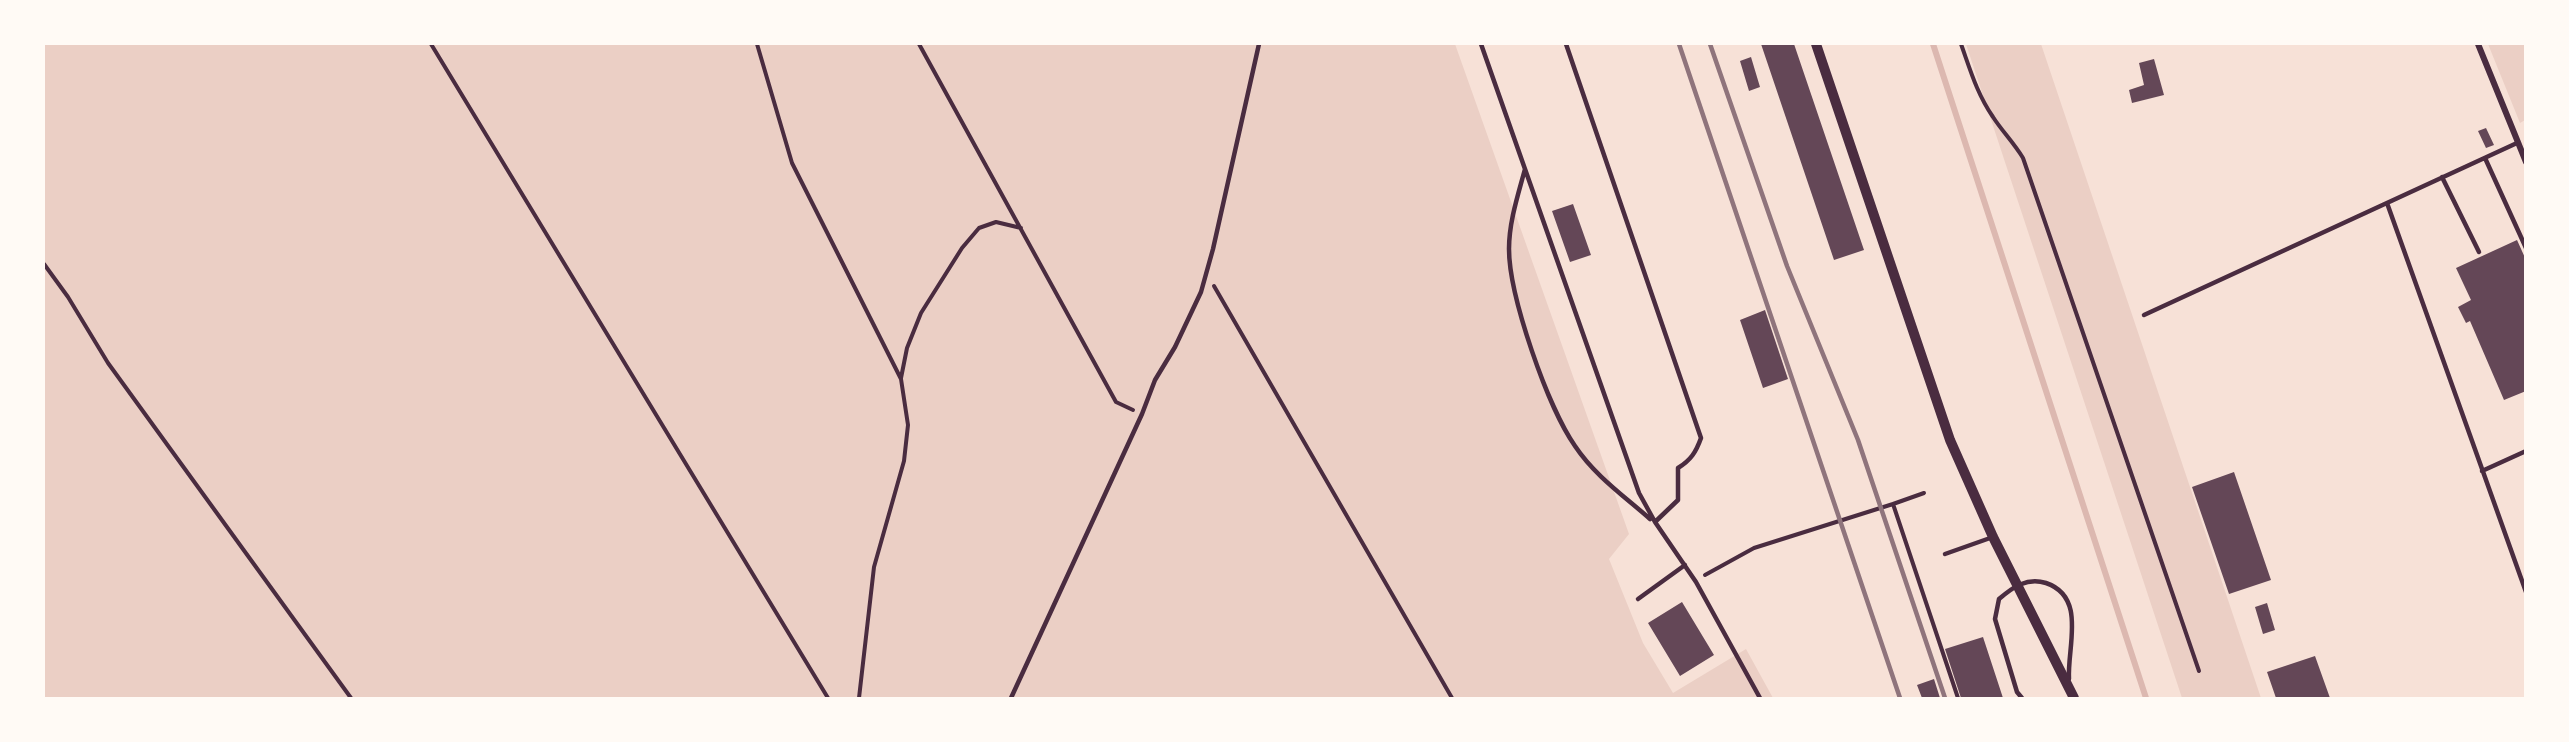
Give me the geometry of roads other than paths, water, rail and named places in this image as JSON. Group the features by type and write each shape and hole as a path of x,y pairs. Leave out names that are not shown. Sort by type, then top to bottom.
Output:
{"street":[{"path":"1816,44 1934,396 1993,537 2074,699"},
{"path":"2478,44 2526,162"}],"lane":[{"path":"1011,699 1142,414 1155,380 1175,347 1196,301 1206,272 1259,44"},
{"path":"1481,44 1634,479 1655,522 1696,582 1760,699"},
{"path":"1566,44 1701,438 1696,452 1688,462 1678,468 1678,500 1655,522"},
{"path":"2144,315 2517,143"},
{"path":"2484,158 2526,248"},
{"path":"1525,169 1510,227 1511,276 1540,369 1562,424 1574,446 1610,486 1655,522"},
{"path":"2442,177 2479,252"},
{"path":"2387,203 2526,592"},
{"path":"2482,471 2526,451"},
{"path":"1945,554 1993,537"},
{"path":"1638,599 1685,565"},
{"path":"2022,699 2010,671 1995,620 1999,599 2017,586 2032,580 2059,590 2067,600 2073,622 2068,662 2069,685"}],"waterway":[{"path":"1933,44 2146,698"}],"railway":[{"path":"1679,44 1900,698"},
{"path":"1710,44 1787,266 1858,440 1945,698"}]}
